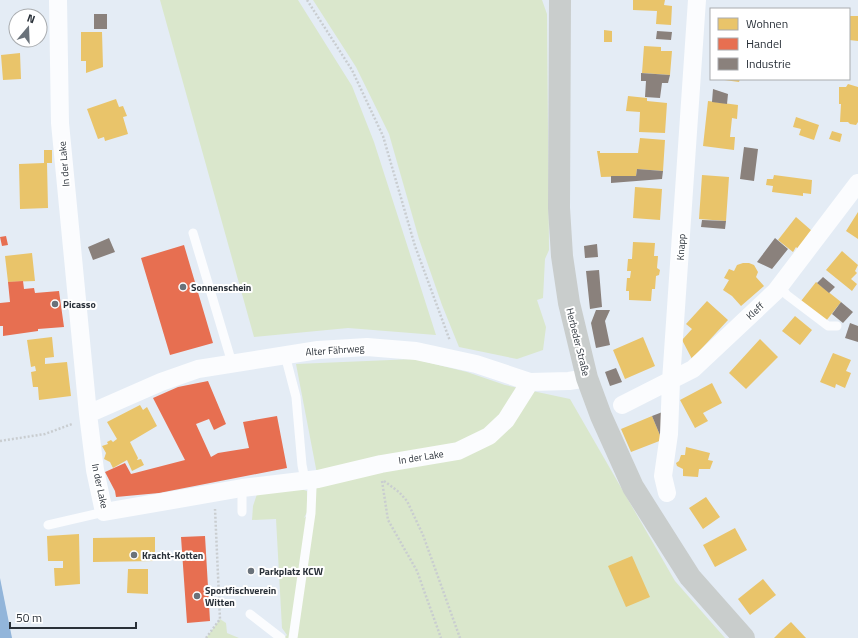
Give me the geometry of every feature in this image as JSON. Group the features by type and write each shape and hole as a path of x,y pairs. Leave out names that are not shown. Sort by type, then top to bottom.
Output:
{"main road":[{"name":"Herbeder Straße","path":"560,0 558,208 562,256 569,303 587,378 601,416 633,487 690,577 744,638"}],"street":[{"name":"In der Lake","path":"58,0 60,123 88,414 95,470 104,512 214,492 311,479 381,464 458,451 489,436 506,420 530,382"},
{"name":"Knapp","path":"667,493 663,476 670,434 671,381 697,0"},
{"name":"Kleff","path":"622,405 693,369 779,286 858,183"},
{"name":"Alter Fährweg","path":"88,414 161,382 198,369 318,350 367,347 416,351 476,364 530,382 569,381 587,378"}],"lane":[{"path":"193,233 232,363"},
{"path":"779,286 787,295 828,326 837,326"},
{"path":"285,355 296,397 302,465 311,479 312,487 311,513 293,638"},
{"path":"242,488 242,512"},
{"path":"48,525 104,512"},
{"path":"250,614 281,638"}],"path":[{"path":"307,0 352,70 383,136 415,246 453,348 452,359"},
{"path":"0,441 45,434 66,427"},
{"path":"442,638 417,571 388,520 382,479 399,492 407,501 423,535 460,638"},
{"path":"206,638 220,619 214,492"}],"green space":[{"path":"160,0 298,0 352,86 374,142 436,335 348,328 254,337"},
{"path":"313,0 542,0 547,14 549,250 545,259 543,298 537,300 546,327 543,350 517,359 459,347 442,305 419,239 389,134 356,67"},
{"path":"414,359 467,372 505,385 570,399 675,581 725,638 284,638 287,635 282,628 276,519 252,520 253,506 257,494 294,487 307,491 307,512 304,518 311,513 318,479 296,364"},
{"path":"220,619 226,623 227,633 239,638 206,638"}],"water":[{"path":"0,578 12,638 0,638"}],"building: Wohnen":[{"path":"633,0 665,0 664,5 672,6 671,25 656,24 657,11 633,10"},
{"path":"850,16 858,16 858,41 850,40"},
{"path":"604,30 612,31 612,42 604,42"},
{"path":"81,32 102,32 103,67 86,73 86,61 81,61"},
{"path":"644,46 661,47 661,51 672,51 670,75 642,73"},
{"path":"20,53 21,79 3,80 1,55"},
{"path":"724,80 740,80 739,82"},
{"path":"848,84 858,87 858,122 856,125 848,122 840,122 841,104 839,104 839,87 846,87"},
{"path":"628,96 647,98 647,101 667,103 665,133 639,132 640,112 626,111"},
{"path":"116,99 119,107 123,106 127,116 123,117 128,134 105,141 104,137 98,139 87,109"},
{"path":"708,101 738,105 737,119 732,118 730,137 735,137 734,150 703,146"},
{"path":"796,117 819,125 814,140 799,135 801,129 793,127"},
{"path":"832,131 842,134 840,142 829,139"},
{"path":"640,138 665,140 663,171 637,169 636,176 601,177 597,151 600,151 600,153 638,153"},
{"path":"44,150 52,150 52,163 47,163 48,208 20,209 19,164 44,163"},
{"path":"702,175 729,177 726,221 699,219"},
{"path":"774,175 812,180 811,194 803,193 803,196 772,192 773,186 766,185 767,179 773,179"},
{"path":"635,187 662,189 660,220 633,218"},
{"path":"858,212 858,239 846,231"},
{"path":"796,217 812,231 798,249 796,247 793,252 778,240"},
{"path":"633,242 655,243 654,256 658,256 657,268 660,270 659,275 656,276 655,289 652,289 651,301 629,300 629,291 626,291 627,278 630,278 631,271 627,271 628,259 632,259"},
{"path":"842,251 858,265 855,271 857,273 851,279 857,284 852,291 826,270"},
{"path":"32,253 35,281 8,282 5,256"},
{"path":"743,263 754,265 758,272 756,277 764,286 741,306 732,296 723,290 729,280 724,278 729,269 734,271 737,265"},
{"path":"816,282 841,302 826,321 801,301"},
{"path":"707,301 728,320 692,359 682,340 692,329 686,324"},
{"path":"795,316 812,330 800,345 782,331"},
{"path":"52,337 54,357 45,358 45,364 67,362 71,396 39,400 38,387 33,387 31,372 36,371 35,366 31,367 27,340"},
{"path":"643,337 655,366 625,379 613,350"},
{"path":"760,339 778,357 746,389 729,373"},
{"path":"833,353 851,360 846,371 851,373 845,388 836,384 835,388 820,382"},
{"path":"712,383 722,403 703,413 708,421 695,428 680,400"},
{"path":"140,405 143,410 147,407 157,426 130,442 138,458 137,460 141,459 144,465 132,471 127,460 113,468 110,462 104,459 106,453 102,446 108,444 107,442 111,440 113,442 117,439 107,422"},
{"path":"652,416 662,440 631,452 621,429"},
{"path":"686,447 710,453 708,460 713,461 710,469 699,469 698,477 683,476 683,469 677,466 676,463 679,461 681,455 685,455"},
{"path":"706,497 720,517 703,529 689,508"},
{"path":"735,528 747,550 715,567 703,545"},
{"path":"79,534 80,584 55,586 54,568 63,568 63,561 48,561 47,536"},
{"name":"Kracht-Kotten","path":"155,537 155,561 93,562 93,538"},
{"path":"632,556 650,597 626,607 608,566"},
{"path":"128,569 148,569 148,594 127,593"},
{"path":"763,579 776,595 750,615 738,599"},
{"path":"791,622 806,638 774,638 782,630"}],"building: Handel":[{"path":"6,236 8,245 2,246 0,237"},
{"path":"184,245 213,343 170,355 141,258"},
{"path":"23,281 24,289 34,288 35,293 59,291 64,327 38,329 38,331 3,336 3,326 0,326 0,303 10,302 8,282"},
{"path":"208,381 226,424 214,430 209,419 196,424 211,457 218,453 249,448 243,422 277,416 287,468 159,493 116,497 115,491 105,472 125,463 131,474 185,460 153,398 178,387"},
{"name":"Sportfischverein Witten","path":"205,536 210,621 187,623 181,537"}],"building: Industrie":[{"path":"94,14 107,14 107,29 94,29"},
{"path":"657,31 672,32 671,40 656,39"},
{"path":"641,73 670,75 668,83 662,83 660,98 645,97 646,81 641,81"},
{"path":"713,89 728,94 727,104 712,102"},
{"path":"744,147 758,149 754,181 740,179"},
{"path":"637,169 663,171 662,179 611,183 611,176 636,176"},
{"path":"702,220 726,221 725,229 701,227"},
{"path":"109,238 115,252 93,260 88,247"},
{"path":"775,238 788,249 772,269 757,262"},
{"path":"597,244 598,257 585,258 584,246"},
{"path":"599,270 602,307 590,309 586,271"},
{"path":"823,277 835,287 829,293 817,283"},
{"path":"841,302 853,312 843,323 832,314"},
{"path":"596,310 610,310 605,321 610,345 596,348 591,323"},
{"path":"850,323 858,326 858,342 845,338"},
{"path":"616,368 622,382 610,386 605,372"},
{"path":"665,411 662,440 652,416"}],"place":[{"name":"Sonnenschein","path":"183,287"},
{"name":"Picasso","path":"55,304"},
{"name":"Kracht-Kotten","path":"134,555"},
{"name":"Parkplatz KCW","path":"251,571"},
{"name":"Sportfischverein Witten","path":"197,596"}]}
